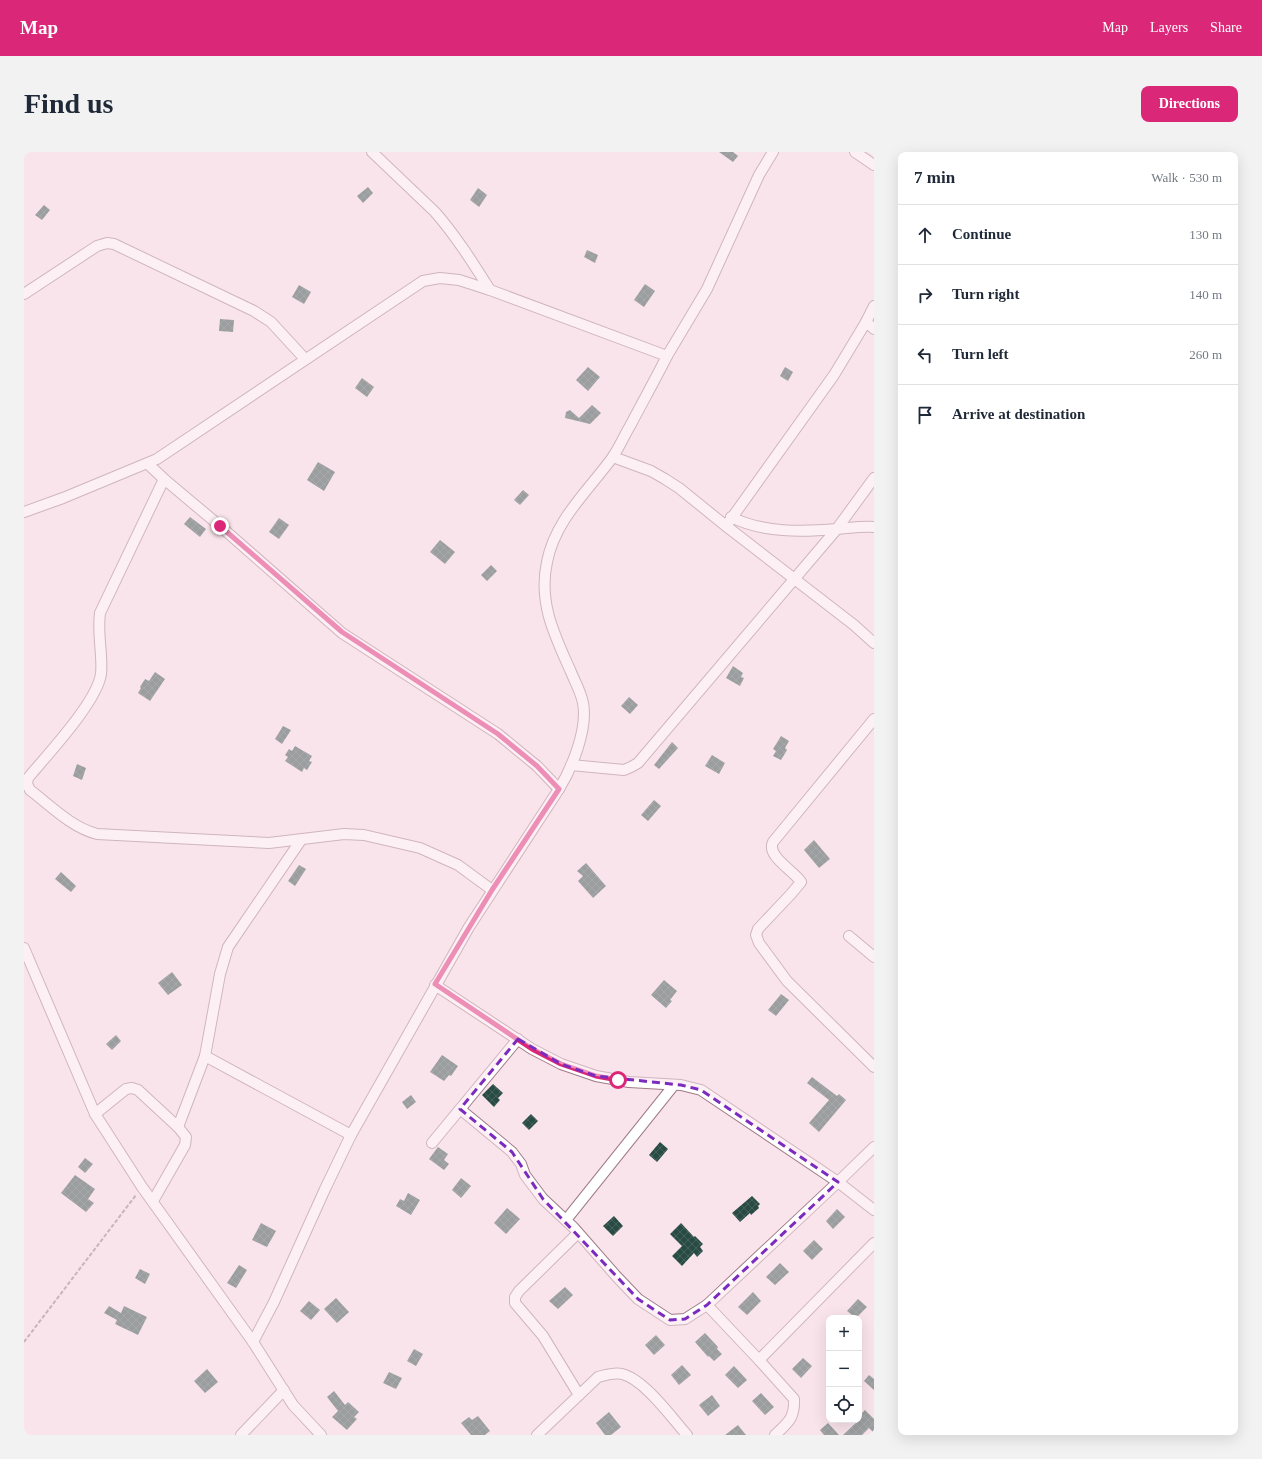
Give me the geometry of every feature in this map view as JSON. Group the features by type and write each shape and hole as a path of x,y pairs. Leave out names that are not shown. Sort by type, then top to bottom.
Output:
{"street":[{"path":"372,152 444,222 466,252 490,290"},
{"path":"253,1342 274,1302 351,1135 435,984 492,890 559,789 571,765 582,726 583,704 579,689 550,625 546,610 544,579 546,562 552,542 562,524 592,482 613,457 668,356 707,289 759,175 773,152"},
{"path":"855,152 874,166"},
{"path":"24,294 97,246 107,243 114,244 254,311 271,322 306,359"},
{"path":"24,512 148,464 422,281 450,278 490,290 668,356"},
{"path":"726,526 834,375 874,306"},
{"path":"866,322 874,329"},
{"path":"613,457 665,479 854,625 874,643"},
{"path":"148,464 342,632 498,734 534,763 559,789"},
{"path":"571,765 624,770 632,768 638,763 836,530 874,478"},
{"path":"164,479 100,613 98,625 101,673 97,688 75,721 28,778 27,784 30,790 74,824 85,831 97,834 269,843 344,834 364,834 420,848 458,865 492,890"},
{"path":"731,517 742,522 765,528 810,531 874,527"},
{"path":"874,720 773,842 771,846 776,857 800,882 791,894 758,929 756,935 759,943 787,981 874,1067"},
{"path":"178,1127 206,1056 220,974 228,947 301,840"},
{"path":"849,936 874,958"},
{"path":"24,948 95,1114 142,1187 253,1342 293,1405 321,1435"},
{"path":"435,984 532,1049 561,1064 596,1076 629,1082 674,1084 701,1090 838,1182 874,1210"},
{"path":"432,1143 518,1039"},
{"path":"206,1056 351,1135"},
{"path":"566,1220 674,1084"},
{"path":"95,1114 126,1088 132,1088 138,1090 178,1127 186,1137 186,1143 153,1201"},
{"path":"460,1109 512,1152 521,1164 525,1175 543,1198 566,1220 638,1299 670,1320 685,1319 707,1305 874,1147"},
{"path":"578,1233 519,1291 515,1297 515,1303 543,1336 579,1395"},
{"path":"760,1360 874,1243"},
{"path":"707,1305 760,1360 794,1399 791,1418 775,1435"},
{"path":"537,1435 598,1377 610,1374 622,1374 635,1380 646,1388 687,1435"},
{"path":"241,1435 284,1390"}],"path":[{"path":"24,1342 142,1187"}],"highlighted area":[{"path":"518,1039 561,1064 596,1076 681,1085 701,1090 838,1182 707,1305 685,1319 670,1320 638,1299 543,1199 512,1152 460,1109"}],"building":[{"path":"719,152 733,152 738,156 733,162"},
{"path":"368,187 373,193 363,203 357,196"},
{"path":"478,188 487,195 479,207 470,200"},
{"path":"44,205 50,210 42,220 35,215"},
{"path":"587,250 598,255 595,263 584,257"},
{"path":"645,284 655,291 644,307 634,300"},
{"path":"299,285 311,292 304,304 292,297"},
{"path":"220,319 234,320 233,332 219,331"},
{"path":"588,367 600,377 588,391 576,380"},
{"path":"785,367 793,372 788,381 780,376"},
{"path":"362,378 374,387 367,397 355,388"},
{"path":"592,405 601,413 590,424 565,418 566,412 570,410 579,418"},
{"path":"318,462 335,472 324,491 307,480"},
{"path":"523,490 529,495 520,505 514,500"},
{"path":"190,517 206,529 200,537 184,524"},
{"path":"279,518 289,525 279,539 269,532"},
{"path":"440,540 455,552 445,564 430,552"},
{"path":"491,565 497,571 487,581 481,575"},
{"path":"733,666 743,673 741,677 744,678 740,686 726,678"},
{"path":"155,672 165,679 150,701 138,693 145,679 149,681"},
{"path":"629,697 638,705 630,714 621,706"},
{"path":"283,726 291,730 282,744 275,739"},
{"path":"781,736 789,741 785,748 787,750 781,760 773,756 776,751 773,749"},
{"path":"672,742 678,748 659,769 654,765"},
{"path":"295,746 312,756 309,761 312,762 307,770 304,768 302,772 285,761 288,757 285,755 289,749 292,751"},
{"path":"712,755 725,763 719,774 705,766"},
{"path":"77,764 86,768 82,780 73,776"},
{"path":"654,800 661,806 648,821 641,815"},
{"path":"814,840 830,859 819,868 804,850"},
{"path":"586,863 606,886 593,898 578,881 583,876 577,871"},
{"path":"299,865 306,869 295,886 288,881"},
{"path":"61,872 76,886 71,892 55,879"},
{"path":"172,972 182,985 168,995 158,983"},
{"path":"664,980 677,991 670,1000 672,1001 666,1008 651,995"},
{"path":"781,994 789,1000 776,1016 768,1010"},
{"path":"116,1035 121,1041 112,1050 106,1044"},
{"path":"442,1055 458,1066 451,1076 449,1075 444,1081 430,1072"},
{"path":"812,1077 837,1096 839,1094 846,1100 819,1132 809,1123 829,1100 807,1083"},
{"path":"493,1084 503,1093 498,1098 500,1100 494,1107 482,1095"},
{"path":"411,1095 416,1102 407,1109 402,1102"},
{"path":"531,1114 538,1121 529,1130 522,1123"},
{"path":"660,1142 668,1149 657,1162 649,1155"},
{"path":"438,1147 448,1154 444,1160 449,1164 444,1170 429,1159"},
{"path":"85,1158 93,1164 85,1173 78,1167"},
{"path":"75,1175 95,1189 88,1199 94,1203 86,1212 61,1193"},
{"path":"461,1178 471,1186 461,1198 452,1190"},
{"path":"408,1193 420,1200 411,1215 396,1206 400,1199 404,1201"},
{"path":"752,1196 760,1204 758,1206 759,1208 751,1215 750,1213 740,1222 732,1213"},
{"path":"507,1208 520,1219 506,1234 494,1223"},
{"path":"837,1209 845,1217 833,1229 826,1221"},
{"path":"614,1216 623,1226 613,1236 603,1226"},
{"path":"261,1223 276,1231 267,1247 252,1240"},
{"path":"681,1223 703,1244 700,1247 703,1251 697,1257 694,1253 682,1266 672,1256 682,1246 670,1234"},
{"path":"814,1240 823,1249 812,1260 803,1251"},
{"path":"780,1263 789,1272 775,1285 766,1277"},
{"path":"239,1265 247,1270 236,1288 227,1283"},
{"path":"140,1269 150,1274 145,1284 135,1278"},
{"path":"565,1287 573,1295 558,1309 549,1301"},
{"path":"753,1292 761,1301 747,1315 738,1307"},
{"path":"336,1298 349,1312 337,1323 324,1309"},
{"path":"858,1299 867,1307 859,1315 852,1315 847,1311"},
{"path":"309,1301 320,1310 311,1320 300,1311"},
{"path":"109,1306 121,1313 124,1306 147,1317 138,1335 115,1324 117,1320 104,1313"},
{"path":"705,1333 718,1347 717,1349 722,1354 714,1361 709,1356 708,1357 695,1342"},
{"path":"656,1335 665,1345 654,1355 645,1345"},
{"path":"414,1349 423,1354 416,1366 407,1361"},
{"path":"803,1358 812,1366 801,1378 792,1369"},
{"path":"682,1365 691,1375 679,1385 671,1375"},
{"path":"734,1366 747,1380 738,1388 725,1375"},
{"path":"207,1369 218,1382 205,1393 194,1381"},
{"path":"389,1372 402,1378 396,1389 383,1383"},
{"path":"869,1375 874,1379 874,1390 864,1381"},
{"path":"334,1391 345,1405 348,1402 359,1412 354,1417 357,1419 347,1430 332,1417 338,1411 327,1397"},
{"path":"761,1393 774,1407 765,1415 752,1401"},
{"path":"712,1395 720,1406 708,1416 699,1405"},
{"path":"865,1410 874,1419 874,1433 869,1428 862,1435 843,1435 856,1423 862,1423 862,1413"},
{"path":"609,1412 621,1427 611,1435 605,1435 596,1423"},
{"path":"478,1416 490,1431 485,1435 471,1435 461,1423 469,1417 472,1420"},
{"path":"828,1423 839,1435 824,1435 820,1430"},
{"path":"738,1425 746,1435 725,1435"}],"route":[{"path":"220,526 342,632 498,734 530,759 559,789 492,890 435,984 532,1049 561,1064 596,1076 618,1080"}]}
